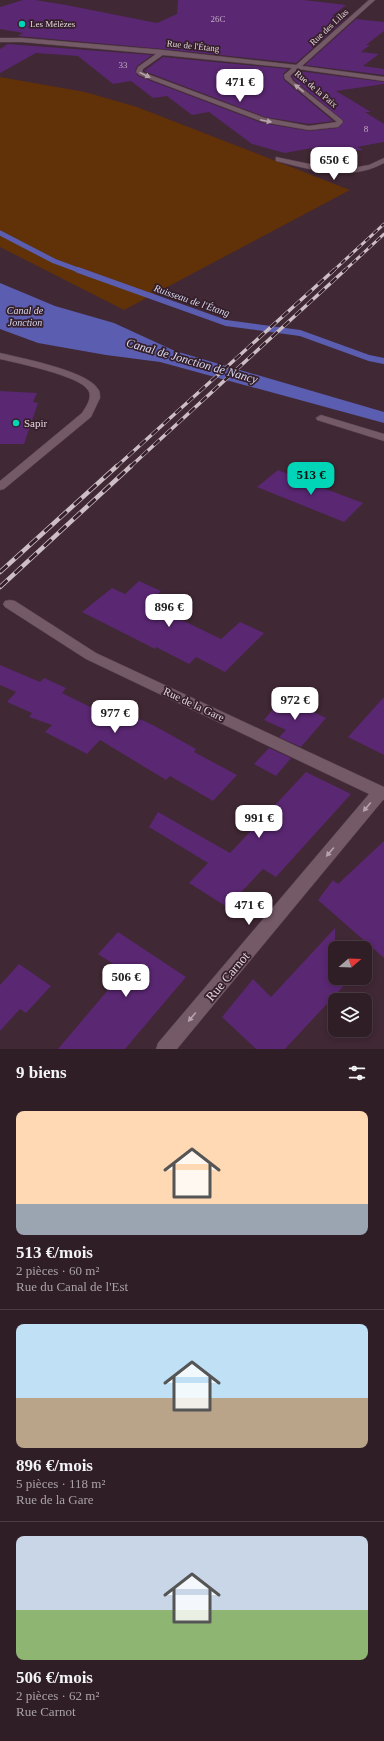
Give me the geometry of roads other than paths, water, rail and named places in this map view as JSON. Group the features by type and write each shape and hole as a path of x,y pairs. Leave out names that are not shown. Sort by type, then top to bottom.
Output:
{"street":[{"name":"Rue des Lilas","path":"297,66 309,58 372,0"},
{"name":"Rue de l'Étang","path":"0,40 22,40 163,52 297,66 384,79"},
{"name":"Rue de la Paix","path":"163,52 140,68 138,72 264,120 309,128 338,125 340,121 287,78 297,66"},
{"path":"279,159 341,173 369,168 384,160"},
{"path":"0,356 49,368 74,377 88,384 94,390 95,398 87,415 0,487"},
{"path":"321,418 384,438"},
{"name":"Rue de la Gare","path":"10,604 92,656 382,793"},
{"name":"Rue Carnot","path":"165,1049 382,793"}],"water":[{"name":"Canal de Jonction","path":"0,283 55,306 114,323 175,351 384,412 384,423 160,362 106,355 38,343 0,329"}],"waterway":[{"name":"Ruisseau de l'Étang","path":"0,233 54,261 81,271"},
{"name":"Ruisseau de l'Étang","path":"78,270 226,323 300,333 369,358 384,361"}],"railway":[{"path":"333,271 384,224"},
{"path":"344,271 384,234"},
{"path":"116,467 334,270"},
{"path":"130,467 345,270"},
{"path":"0,572 117,466"},
{"path":"0,587 131,466"}],"place":[{"name":"Les Mélèzes","path":"22,24"},
{"name":"Sapir","path":"16,423"}],"water label":[{"name":"Canal de Jonction de Nancy","path":"192,361"}]}
